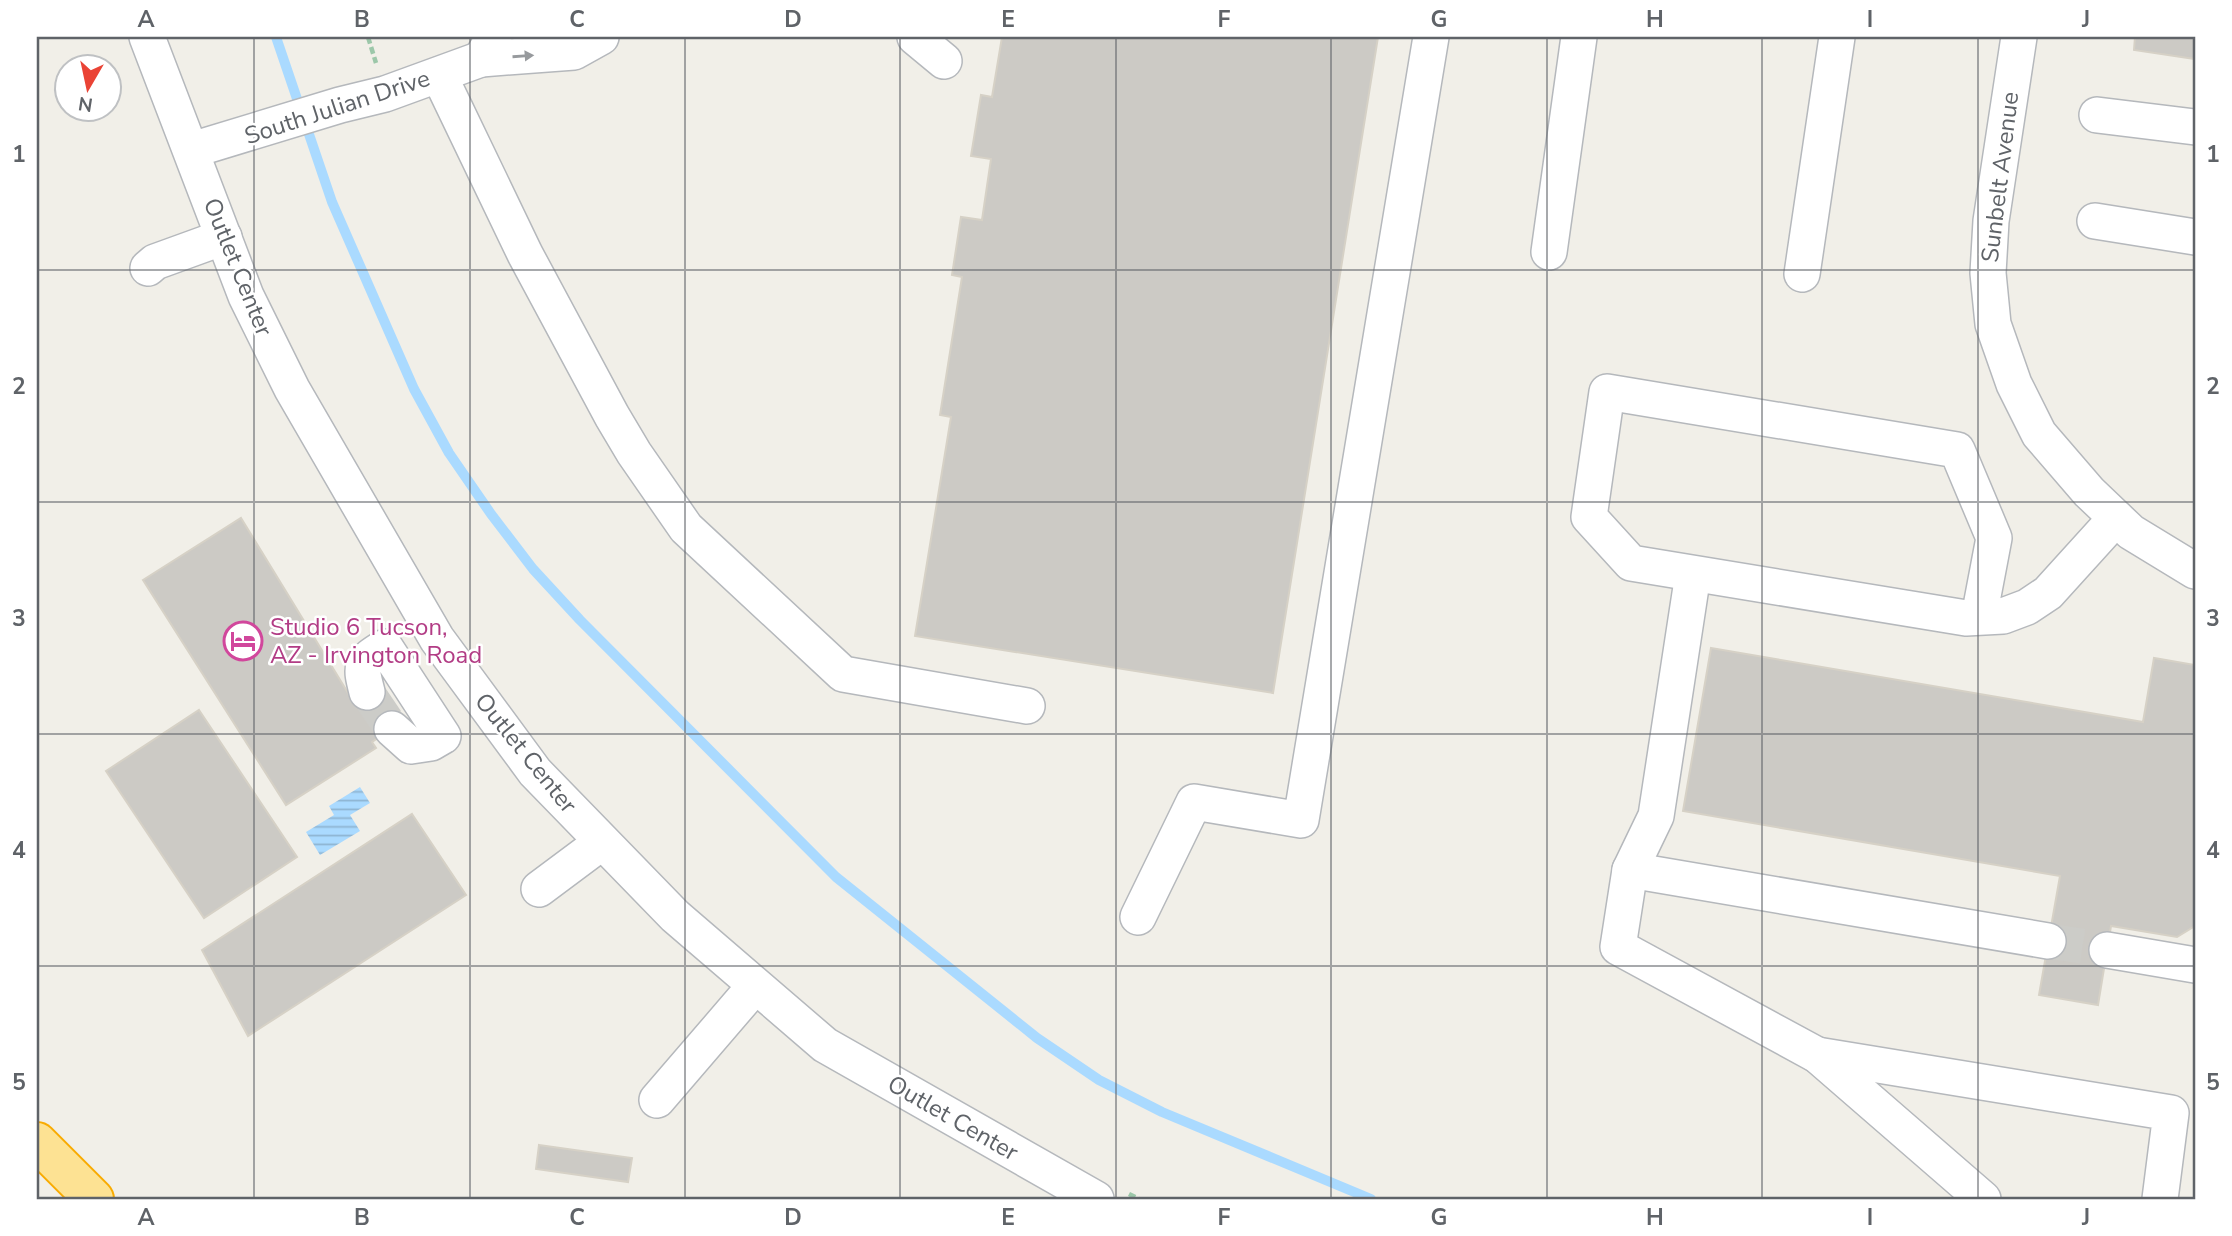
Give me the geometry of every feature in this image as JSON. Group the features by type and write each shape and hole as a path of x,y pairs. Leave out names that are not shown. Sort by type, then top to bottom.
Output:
{"highway":[{"path":"37,1142 94,1199"},
{"path":"37,1177 61,1199"}],"street":[{"name":"Outlet Center","path":"147,37 246,296 292,389 437,639 535,772 675,916 825,1045 1106,1194"},
{"name":"South Julian Drive","path":"192,150 385,94 439,75 487,48 574,52 601,37"},
{"path":"915,37 944,61"},
{"path":"1138,918 1194,802 1301,820 1430,37"},
{"path":"1549,252 1579,37"},
{"path":"1802,274 1837,37"},
{"name":"Sunbelt Avenue","path":"2019,37 1991,220 1989,273 1993,324 2014,384 2039,434 2131,532 2195,571"},
{"path":"439,75 525,254 612,416 634,453 687,528 843,674 1027,706"},
{"path":"2096,115 2195,127"},
{"path":"2095,221 2195,237"},
{"path":"148,268 155,262 224,237"},
{"path":"1979,617 1994,538 1957,450 1607,393 1589,517 1631,564 1892,608 1979,617 2003,617 2048,593 2116,518"},
{"path":"1693,574 1656,817 1630,870 1618,947 1817,1055 1983,1199"},
{"path":"367,692 361,670 366,658 385,647 443,736 431,743 411,746 391,729"},
{"path":"539,889 602,842"},
{"path":"1630,870 2048,941"},
{"path":"2108,950 2195,965"},
{"path":"657,1100 755,986"},
{"path":"1817,1055 2171,1112 2160,1199"}],"path":[{"path":"1106,1194 1139,1199"}],"water":[{"path":"360,787 370,803 350,815 360,831 320,855 306,832 334,815 329,806"}],"building":[{"path":"1002,37 1378,37 1273,693 915,636 951,417 940,415 962,277 952,275 961,217 982,220 991,159 971,156 981,95 992,97"},
{"path":"2135,37 2195,37 2195,59 2134,50"},
{"path":"241,518 353,701 378,685 402,722 372,742 376,748 286,805 143,580"},
{"path":"1711,648 2143,722 2154,658 2195,665 2195,926 2177,937 2111,926 2098,1005 2039,995 2060,876 1683,811"},
{"path":"199,710 297,857 204,918 106,771"},
{"path":"412,814 466,895 248,1036 202,950"},
{"path":"539,1145 632,1158 628,1182 536,1169"}],"waterway":[{"path":"276,37 332,202 414,389 449,453 491,514 533,569 580,620 836,877 1037,1038 1099,1080 1162,1112 1371,1199"}],"tunnel":[{"path":"367,692 392,729"},
{"path":"2048,941 2107,950"}],"place":[{"name":"Studio 6 Tucson, AZ - Irvington Road","path":"243,641"}]}
